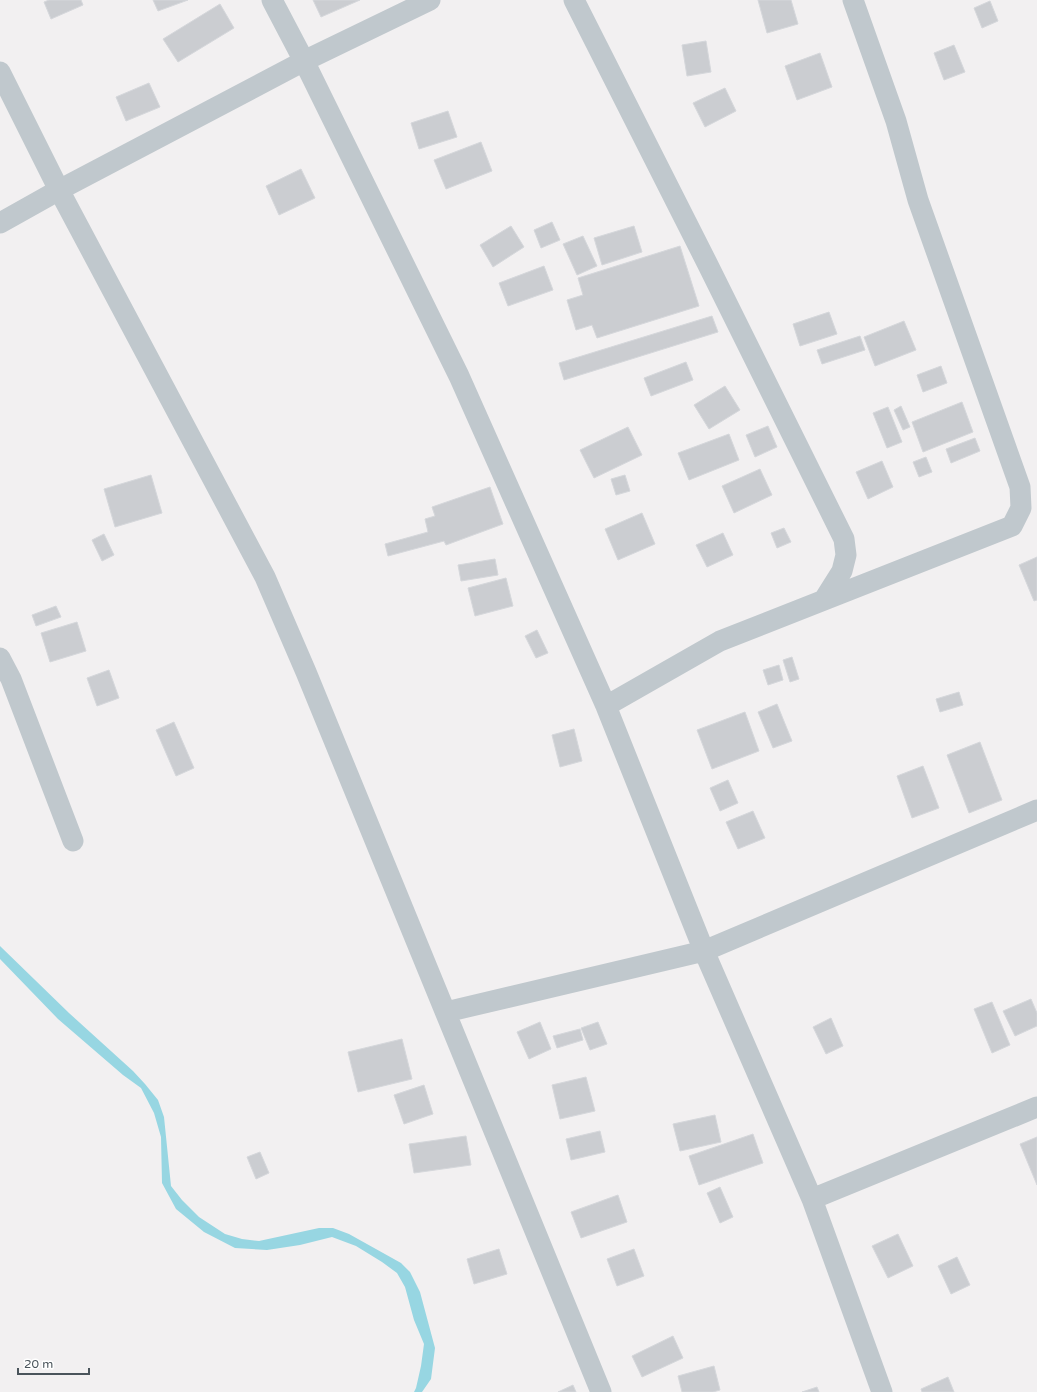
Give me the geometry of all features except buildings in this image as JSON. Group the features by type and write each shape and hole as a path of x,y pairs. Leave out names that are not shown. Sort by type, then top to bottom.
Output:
{"street":[{"path":"272,0 304,61 458,376 606,706 704,950 812,1200 882,1392"},
{"path":"0,223 59,190 304,61 430,0"},
{"path":"574,0 704,256 844,539 846,555 842,571 825,598"},
{"path":"606,706 720,640 1012,526 1021,508 1020,487 918,200 896,121 853,0"},
{"path":"0,72 59,190 265,577 306,672 601,1392"},
{"path":"0,658 11,679 73,841"},
{"path":"446,1012 704,950 1037,810"},
{"path":"812,1200 1037,1107"}],"water":[{"path":"0,946 69,1013 133,1071 158,1100 164,1117 171,1186 182,1200 199,1217 225,1234 242,1239 259,1241 319,1228 333,1228 349,1234 401,1263 410,1272 420,1292 435,1348 431,1379 422,1392 414,1392 421,1366 424,1344 414,1320 405,1287 397,1273 356,1246 332,1237 300,1245 267,1250 235,1248 204,1232 176,1209 162,1183 161,1137 154,1113 141,1088 123,1075 58,1019 0,959"}]}
